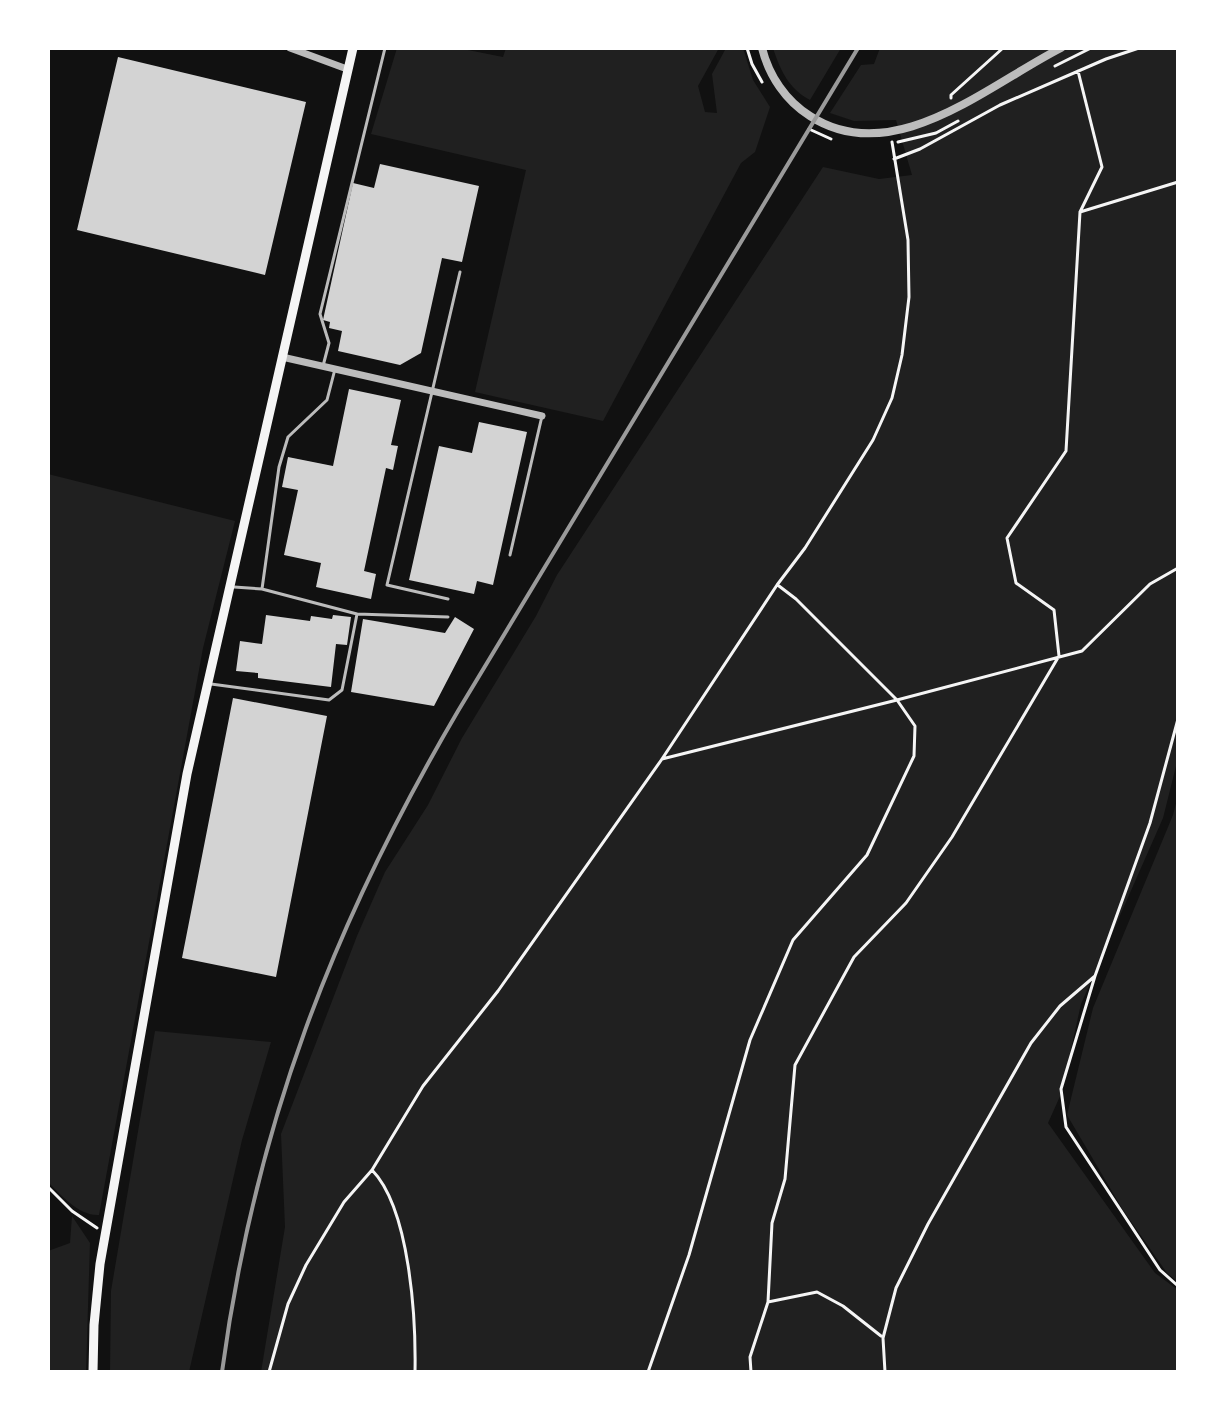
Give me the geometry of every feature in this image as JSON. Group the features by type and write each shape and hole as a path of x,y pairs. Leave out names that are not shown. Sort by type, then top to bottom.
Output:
{"main road":[{"path":"93,1372 97,1293 105,1234 179,813 353,48"}],"street":[{"path":"290,48 347,69"},
{"path":"762,48 772,75 800,109 825,125 855,133 891,132 923,123 1061,48"},
{"path":"282,357 542,416"}],"lane":[{"path":"323,366 329,343 320,314 385,48"},
{"path":"448,599 387,585 460,272"},
{"path":"262,589 279,467 288,437 327,400 335,369"},
{"path":"510,555 542,416"},
{"path":"229,587 262,589 357,614 448,617"},
{"path":"207,683 329,700 342,690 357,614"}],"path":[{"path":"747,48 762,83"},
{"path":"950,110 951,95 1003,48"},
{"path":"894,159 920,149 1000,105 1139,48"},
{"path":"751,1372 750,1357 768,1302 772,1223 785,1179 795,1065 854,957 906,903 952,837 1059,656 1054,610 1016,583 1007,538 1066,451 1080,212 1102,167 1078,71"},
{"path":"269,1372 285,1314 306,1265 344,1202 372,1170 423,1086 498,991 662,759 777,585 805,548 873,440 892,398 902,355 909,297 908,240 891,132"},
{"path":"1080,212 1178,182"},
{"path":"662,759 1082,651 1150,584 1178,568"},
{"path":"648,1372 689,1255 750,1040 793,940 867,855 914,756 915,726 897,700 796,599 777,585"},
{"path":"1178,719 1150,823 1095,976 1061,1089 1066,1127 1160,1270 1178,1286"},
{"path":"885,1372 883,1338 896,1288 922,1237 1031,1043 1060,1006 1095,976"},
{"path":"372,1170 383,1181 404,1243 416,1317 415,1372"},
{"path":"48,1187 72,1211 105,1234"},
{"path":"768,1302 817,1292 843,1306 883,1338"}],"shaded area":[{"path":"397,48 458,48 503,57 506,48 719,48 698,86 705,112 717,113 712,74 725,50 743,48 753,80 770,107 755,152 741,163 603,421 475,392 526,170 371,134"},
{"path":"773,48 841,48 810,100 786,78"},
{"path":"880,48 1178,48 1178,758 1163,818 1081,1004 1061,1094 1048,1123 1155,1273 1178,1290 1178,1372 261,1372 285,1227 281,1134 357,936 385,872 428,805 462,738 536,616 557,575 823,167 879,179 912,175 896,120 854,121 830,113 861,65 874,64"},
{"path":"48,474 235,521 203,648 99,1215 84,1212 48,1182"},
{"path":"1178,796 1178,1282 1167,1273 1123,1210 1067,1115 1093,1008 1173,815"},
{"path":"155,1031 271,1042 242,1140 189,1372 110,1372 111,1291"},
{"path":"72,1216 90,1243 86,1372 48,1372 48,1251 70,1243"}],"building":[{"path":"118,57 306,102 265,275 77,230"},
{"path":"380,164 479,186 462,262 442,258 421,353 400,365 338,351 342,331 329,328 330,322 323,320 353,183 374,188"},
{"path":"349,389 401,400 391,445 398,446 393,470 386,468 364,571 376,574 371,599 316,587 321,563 284,555 298,490 282,487 288,457 333,466"},
{"path":"479,422 527,432 493,585 477,581 474,594 409,580 439,446 472,453"},
{"path":"266,615 310,621 311,616 332,619 333,615 351,617 347,645 336,644 331,687 258,678 258,673 236,671 240,641 262,644"},
{"path":"455,617 474,629 434,706 351,692 363,619 445,633"},
{"path":"233,698 327,716 276,977 182,958"}],"railway":[{"path":"222,1372 236,1282 278,1111 337,949 373,870 413,790 458,711 858,48"}]}
